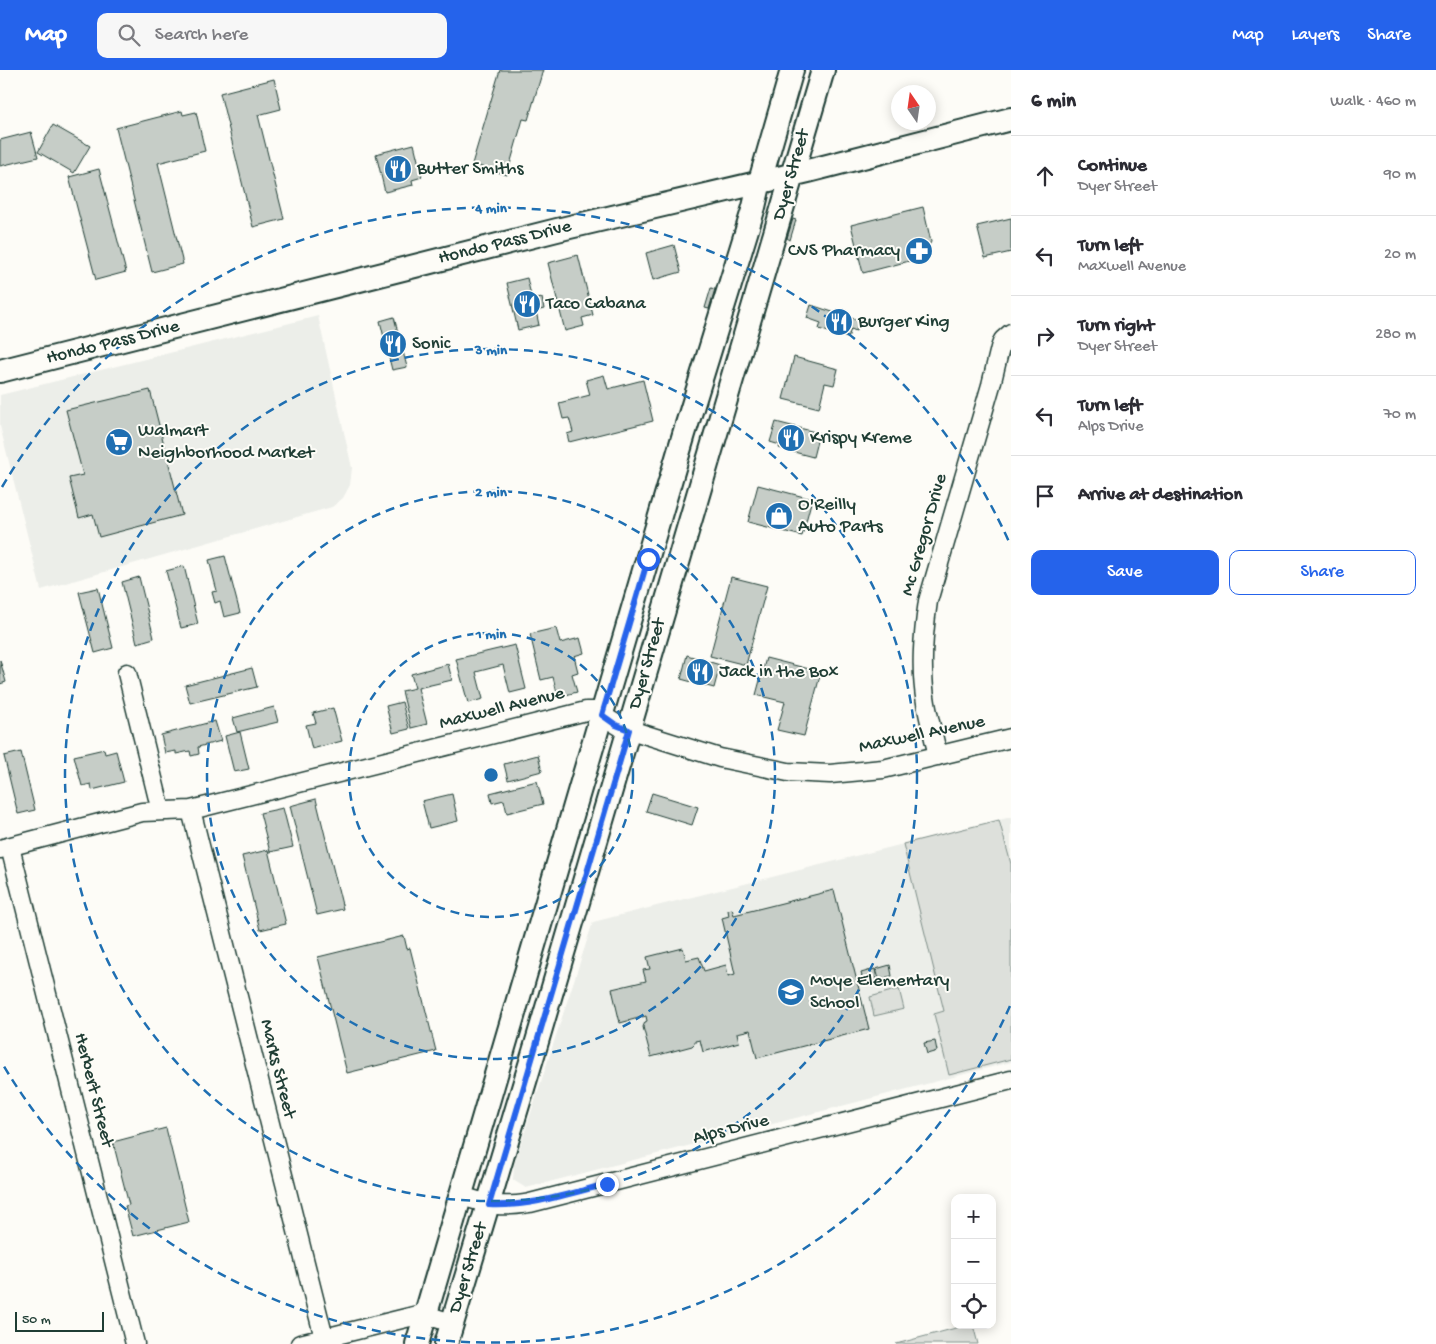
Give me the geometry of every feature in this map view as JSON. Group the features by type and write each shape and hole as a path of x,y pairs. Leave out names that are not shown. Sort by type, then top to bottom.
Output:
{"main road":[{"name":"Dyer Street","path":"417,1344 462,1196 684,434 754,207 792,70"},
{"name":"Dyer Street","path":"449,1333 489,1205 823,70"},
{"name":"Hondo Pass Drive","path":"0,371 558,230 1011,119"},
{"path":"684,434 713,443"},
{"path":"508,1035 536,1045"}],"street":[{"name":"Mc Gregor Drive","path":"938,756 926,703 923,680 924,627 928,601 1000,348 1003,340 1011,332"},
{"path":"127,673 161,811"},
{"name":"Maxwell Avenue","path":"5,848 140,813 191,810 590,710 629,730 720,758 788,772 830,774 883,769 1011,738"},
{"name":"Marks Street","path":"191,810 324,1338"},
{"name":"Herbert Street","path":"5,848 135,1344"},
{"name":"Alps Drive","path":"462,1196 489,1205 530,1203 1011,1080"},
{"path":"300,1344 411,1316 426,1315 449,1333"}],"shaded area":[{"path":"318,316 352,468 350,485 343,498 332,507 41,590 0,426 0,395"},
{"name":"Moye Elementary School","path":"1011,817 1011,1062 526,1188 513,1180 514,1165 593,922"},
{"path":"999,820 1011,864 1011,1059 949,1075 934,1014 944,1011 903,844"},
{"path":"899,989 904,1009 874,1016 870,997"},
{"path":"952,1329 974,1329 978,1344 896,1344"}],"building":[{"path":"500,70 543,70 528,120 523,119 507,175 472,164"},
{"path":"274,79 281,109 258,115 284,219 253,227 220,93"},
{"path":"182,111 183,115 196,112 205,151 158,163 183,264 152,272 116,128"},
{"path":"53,125 90,146 74,173 38,152"},
{"path":"31,132 38,157 0,166 0,140"},
{"path":"414,144 422,177 412,180 413,185 385,192 376,154"},
{"path":"99,169 126,272 96,280 69,177"},
{"name":"CVS Pharmacy","path":"923,207 931,242 921,258 863,273 851,225"},
{"path":"1011,218 1011,252 985,258 977,226"},
{"path":"793,219 796,220 790,240 787,238"},
{"path":"674,245 681,272 653,280 646,253"},
{"path":"578,255 593,315 582,318 584,326 565,331 548,263"},
{"name":"Taco Cabana","path":"527,278 532,300 542,298 544,309 536,311 539,325 518,330 507,283"},
{"path":"711,288 715,289 709,309 705,308"},
{"name":"Burger King","path":"811,305 860,321 856,331 851,329 848,338 819,329 821,323 807,318"},
{"name":"Sonic","path":"394,317 407,367 392,370 380,321"},
{"path":"794,357 838,369 834,385 825,383 819,408 783,399"},
{"path":"604,375 608,389 643,380 653,421 569,442 567,434 573,432 569,418 563,419 559,403 590,395 586,380"},
{"name":"Walmart Neighborhood Market","path":"150,390 182,515 99,537 93,514 79,518 69,478 83,475 66,410"},
{"path":"776,422 819,433 813,457 779,448 780,445 770,442"},
{"path":"758,485 812,499 802,536 748,522"},
{"path":"225,556 240,613 224,617 220,601 215,603 212,592 217,591 209,560"},
{"path":"184,566 198,624 181,628 166,571"},
{"path":"139,577 154,638 137,643 122,582"},
{"path":"731,577 767,586 746,665 710,656"},
{"path":"98,588 113,648 95,653 79,592"},
{"path":"556,628 560,643 580,638 584,653 574,656 578,672 572,674 577,692 558,697 553,677 541,680 530,634"},
{"path":"515,645 526,689 510,693 503,665 476,672 483,699 468,703 456,659"},
{"name":"Jack in the Box","path":"687,655 720,665 714,688 681,679"},
{"path":"766,658 821,672 804,736 777,730 785,702 756,695"},
{"path":"0,660 6,682 0,684"},
{"path":"448,664 452,680 418,688 427,724 411,728 402,691 415,688 411,674"},
{"path":"252,668 257,687 190,703 185,685"},
{"path":"402,702 409,729 393,733 386,706"},
{"path":"274,707 278,722 237,732 233,718"},
{"path":"333,708 342,741 312,749 306,725 316,723 313,713"},
{"path":"215,721 221,741 198,747 199,754 191,756 190,751 176,754 176,751 165,753 161,735"},
{"path":"240,732 249,769 234,772 225,736"},
{"path":"104,749 105,754 116,751 124,782 92,790 91,784 82,786 74,756"},
{"path":"21,752 35,810 18,814 4,756"},
{"path":"538,755 542,771 508,780 504,764"},
{"path":"537,781 543,804 507,813 504,800 492,803 490,793"},
{"path":"652,793 698,807 692,825 646,811"},
{"path":"452,794 458,821 429,828 422,801"},
{"path":"316,799 343,909 317,915 290,806"},
{"path":"283,808 293,847 270,852 260,813"},
{"path":"268,850 286,924 260,930 242,856"},
{"path":"834,890 869,1029 757,1058 750,1030 737,1033 739,1042 703,1052 700,1040 695,1041 692,1046 651,1057 643,1027 647,1021 646,1016 620,1023 612,989 646,981 643,970 650,969 647,957 683,948 686,960 699,957 704,971 726,965 728,976 735,974 722,918 729,916 728,910 732,909 734,915"},
{"path":"404,936 407,949 410,948 436,1051 347,1073 318,957"},
{"path":"890,965 892,976 879,979 876,969"},
{"path":"875,969 877,980 864,984 861,973"},
{"path":"935,1041 937,1051 927,1054 924,1043"},
{"path":"166,1128 189,1222 133,1236 125,1206 129,1205 113,1142"}],"place":[{"name":"Butter Smiths","path":"398,169"},
{"name":"CVS Pharmacy","path":"919,251"},
{"name":"Taco Cabana","path":"527,304"},
{"name":"Burger King","path":"839,322"},
{"name":"Sonic","path":"393,344"},
{"name":"Krispy Kreme","path":"791,438"},
{"name":"Walmart Neighborhood Market","path":"119,442"},
{"name":"O'Reilly Auto Parts","path":"779,516"},
{"name":"Jack in the Box","path":"700,672"},
{"name":"Moye Elementary School","path":"791,992"}],"route":[{"path":"607,1184 530,1203 503,1206 489,1205 629,730 616,725 602,715 648,559"}]}
